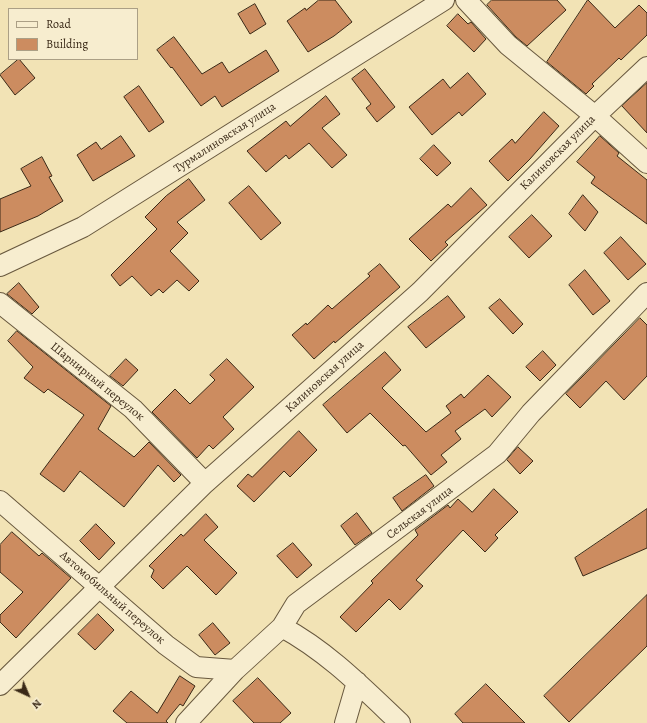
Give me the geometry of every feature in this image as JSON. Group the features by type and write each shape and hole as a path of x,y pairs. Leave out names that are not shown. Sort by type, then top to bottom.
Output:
{"street":[{"name":"Турмалиновская улица","path":"0,266 83,227 444,0"},
{"path":"466,0 508,45 595,116 647,163"},
{"name":"Калиновская улица","path":"0,685 205,483 420,292 595,116 647,67"},
{"name":"Сельская улица","path":"186,723 235,670 282,627 296,604 497,454 531,413 647,293"},
{"name":"Шарнирный переулок","path":"0,304 133,409 205,483"},
{"name":"Автомобильный переулок","path":"0,501 166,644 196,667 235,670"},
{"path":"282,627 302,638 327,655 400,723"},
{"path":"345,723 357,682"}],"building":[{"path":"319,0 335,0 352,22 334,36 308,52 287,21 305,8 306,10"},
{"path":"492,0 557,0 566,10 527,46 516,37 487,5"},
{"path":"588,0 615,28 639,5 647,13 647,35 621,60 619,58 592,84 594,86 586,94 547,62"},
{"path":"255,4 266,24 250,34 238,14"},
{"path":"458,14 468,24 471,22 486,39 474,52 447,26"},
{"path":"174,37 202,74 222,62 229,73 266,50 279,71 222,107 215,96 201,106 172,67 171,68 157,50"},
{"path":"18,60 20,60 35,78 15,95 0,75"},
{"path":"365,69 395,107 377,122 366,108 371,104 352,79"},
{"path":"468,73 486,94 462,116 459,112 432,135 409,107 443,79 450,88"},
{"path":"647,83 647,133 622,106"},
{"path":"139,86 164,122 149,132 124,97"},
{"path":"326,96 340,114 322,128 347,155 332,168 309,143 289,159 286,155 266,172 247,151 286,121 290,126"},
{"path":"544,112 559,126 508,181 489,161 512,139 515,143"},
{"path":"121,136 135,156 93,181 77,155 96,142 101,149"},
{"path":"600,136 619,153 617,156 647,180 647,224 591,183 595,177 577,162"},
{"path":"434,145 451,163 437,176 420,159"},
{"path":"42,157 52,176 49,177 63,201 38,216 0,232 0,199 31,186 21,169"},
{"path":"189,179 205,200 177,222 188,233 170,251 199,281 189,291 177,280 163,293 159,289 151,296 132,276 120,286 111,275 157,229 145,217 166,196"},
{"path":"249,186 281,223 261,240 229,203"},
{"path":"471,188 487,205 445,242 448,245 431,261 409,239 448,204 451,207"},
{"path":"583,195 598,212 585,231 569,214"},
{"path":"532,215 552,236 529,258 509,237"},
{"path":"621,237 646,264 628,280 604,253"},
{"path":"380,264 400,287 335,343 334,341 314,359 292,335 306,323 307,325 328,305 332,309 370,276 368,274"},
{"path":"585,270 610,301 593,315 569,285"},
{"path":"19,283 39,307 32,314 7,294"},
{"path":"448,296 465,317 426,348 408,327"},
{"path":"500,299 523,324 513,334 489,308"},
{"path":"640,318 647,325 647,376 624,400 606,381 580,408 566,394"},
{"path":"17,331 111,406 98,429 134,457 149,442 181,475 174,482 158,465 124,507 80,471 64,492 40,474 84,415 48,389 44,393 24,378 33,367 8,341"},
{"path":"543,351 556,365 540,381 526,367"},
{"path":"385,352 401,370 382,388 426,432 451,413 446,406 461,394 464,398 488,375 511,397 492,417 485,409 455,431 461,439 441,455 447,462 431,475 405,445 403,446 370,413 347,433 323,405"},
{"path":"126,359 138,370 123,386 110,376"},
{"path":"227,359 254,387 223,417 234,429 213,449 209,445 197,458 152,412 175,389 190,404 215,380 210,375"},
{"path":"299,431 317,450 290,477 284,471 254,502 237,486 248,474 252,477"},
{"path":"518,447 533,461 520,474 507,460"},
{"path":"426,475 434,486 402,511 393,498"},
{"path":"494,489 518,512 495,535 498,538 485,552 463,530 416,580 423,586 400,610 389,599 356,632 340,617 373,583 371,581 418,535 415,530 448,505 450,508 458,499 472,512"},
{"path":"647,509 647,548 583,576 575,558"},
{"path":"357,513 372,533 355,545 341,526"},
{"path":"206,514 218,527 204,540 237,573 216,595 187,566 163,589 151,577 154,570 149,566 181,534 183,536"},
{"path":"96,524 115,543 99,560 80,541"},
{"path":"12,532 39,556 42,553 71,578 16,638 0,622 0,615 23,592 0,572 0,545"},
{"path":"293,543 312,565 297,578 277,556"},
{"path":"647,595 647,646 569,722 544,696"},
{"path":"98,614 114,630 95,650 78,634"},
{"path":"213,623 230,643 215,655 199,635"},
{"path":"180,676 195,686 183,706 180,704 166,721 168,723 127,723 113,711 131,691 157,713"},
{"path":"258,678 291,713 280,723 254,723 233,701"},
{"path":"486,684 525,723 463,723 455,714"}]}
